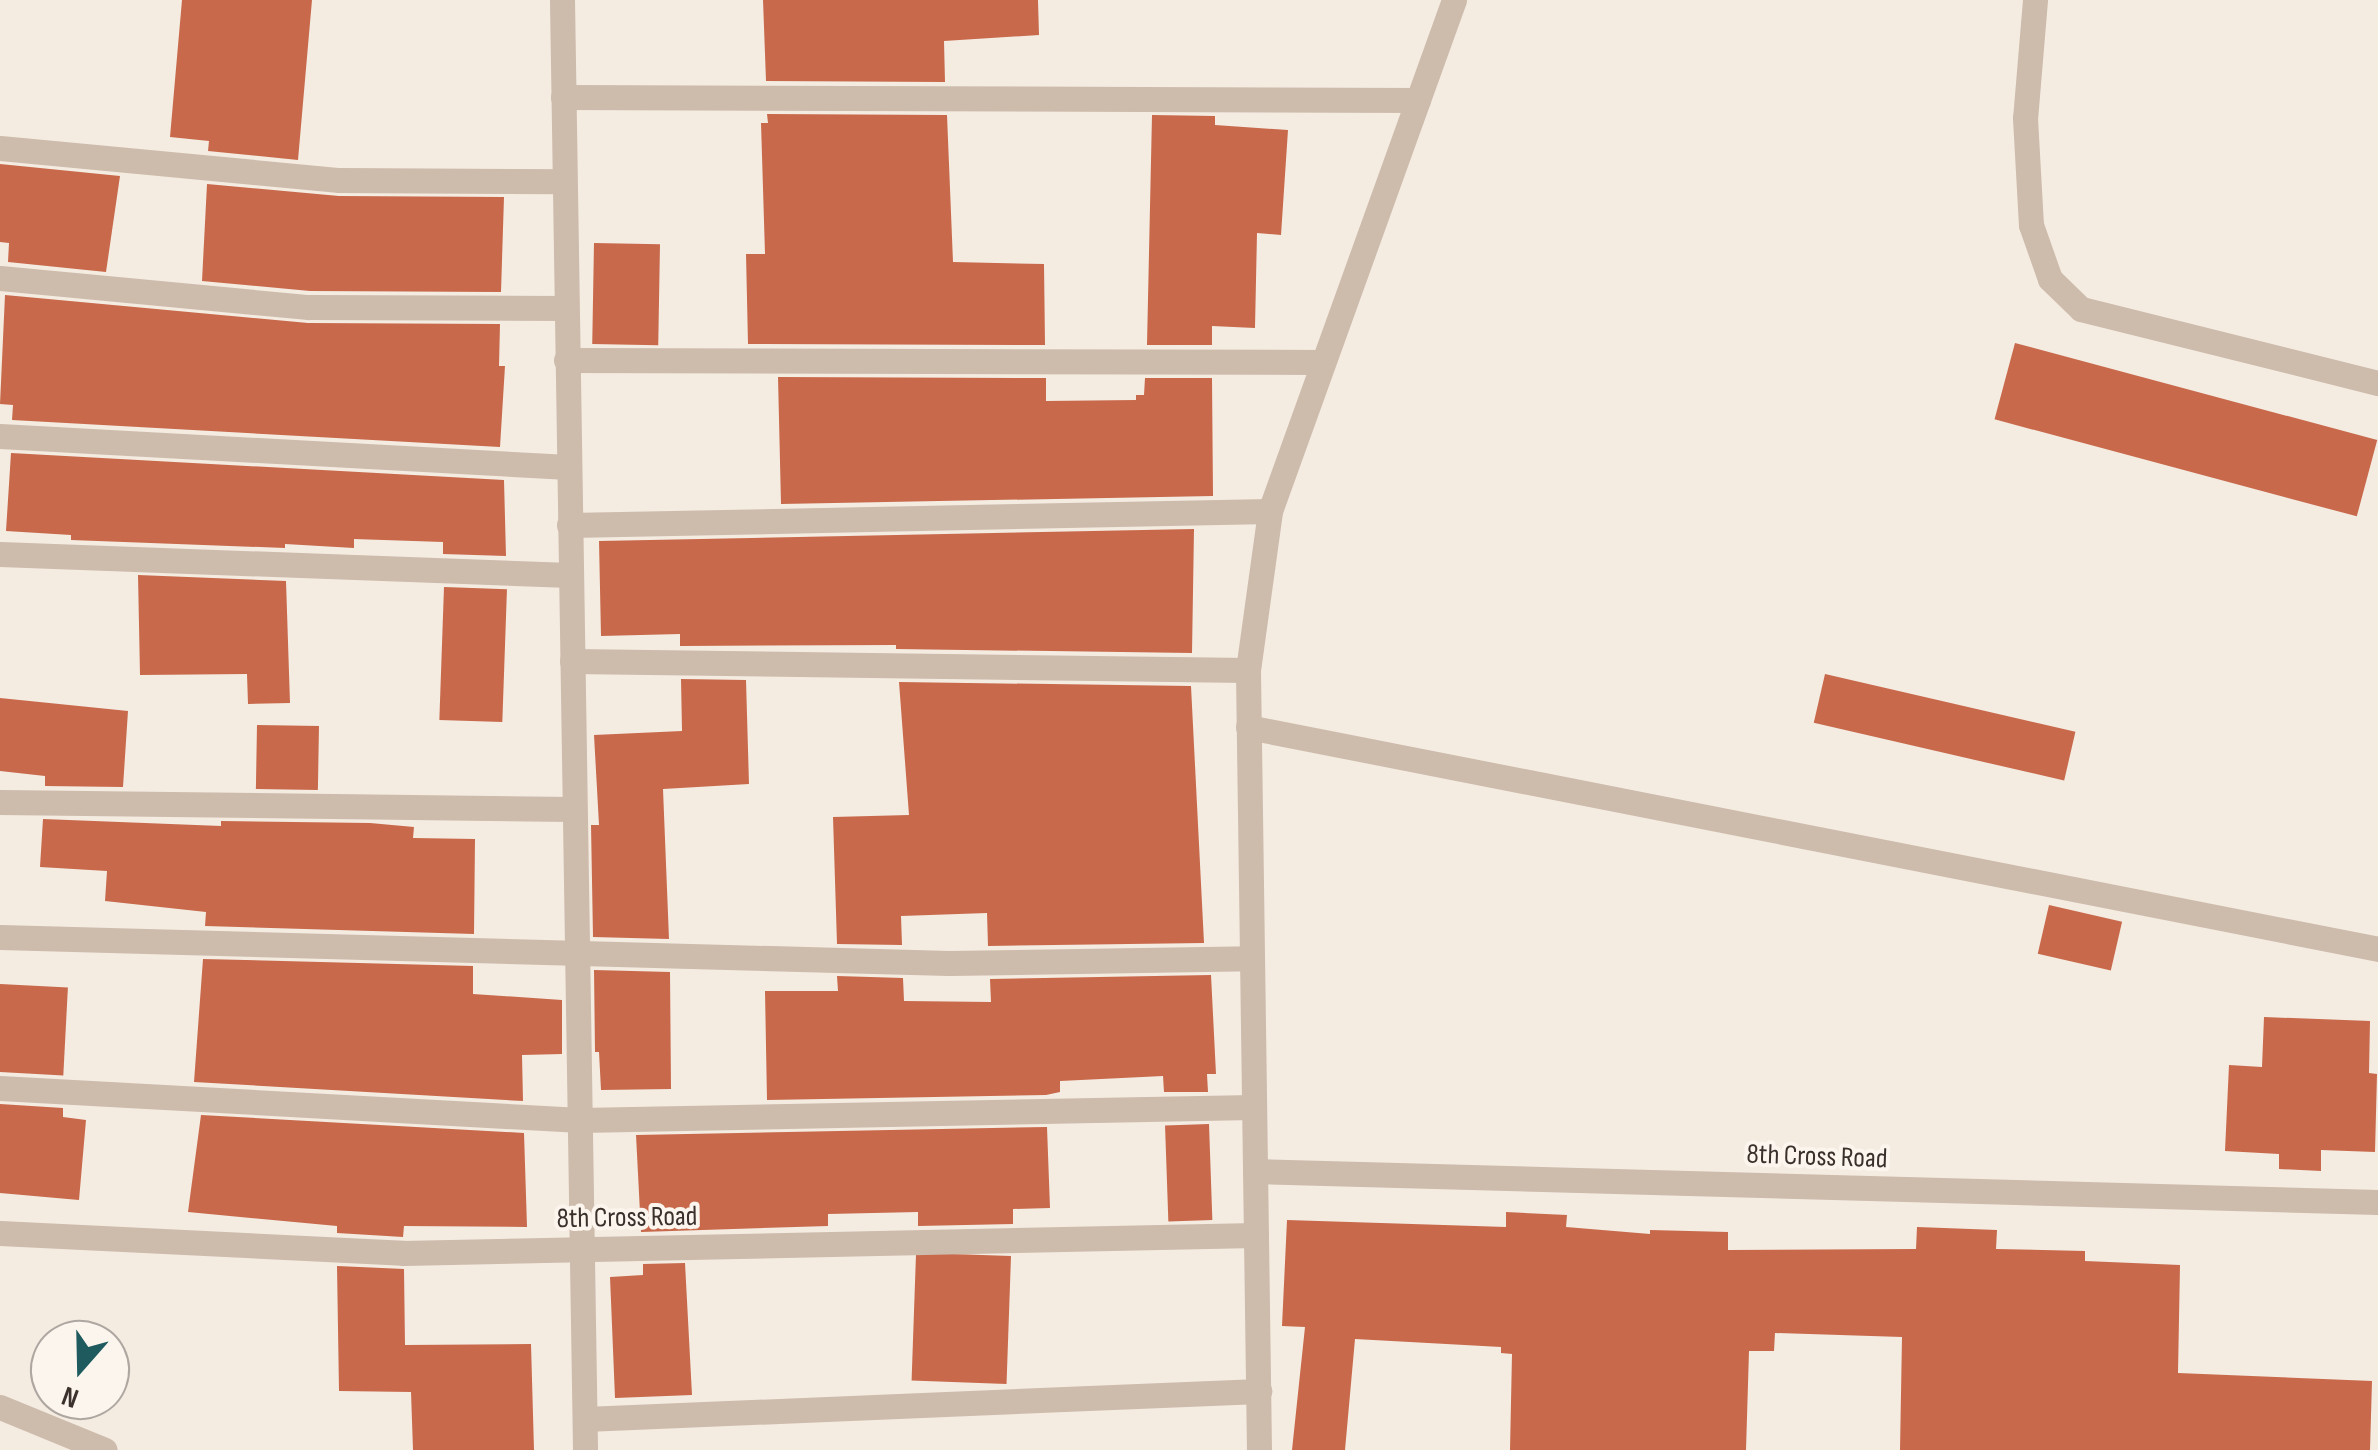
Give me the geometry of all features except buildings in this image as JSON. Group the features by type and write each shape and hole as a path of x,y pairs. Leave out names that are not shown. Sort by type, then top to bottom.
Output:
{"street":[{"path":"562,0 586,1450"},
{"path":"1260,1450 1248,670 1270,511 1454,0"},
{"path":"2035,0 2024,118 2031,225 2050,279 2081,309 2378,383"},
{"path":"563,97 1418,100"},
{"path":"0,148 339,180 562,181"},
{"path":"0,278 310,307 565,308"},
{"path":"566,360 1322,362"},
{"path":"0,436 568,466"},
{"path":"569,525 1270,511"},
{"path":"0,554 570,575"},
{"path":"572,661 1248,670"},
{"path":"1248,728 2378,949"},
{"path":"0,802 574,810"},
{"path":"0,937 577,956 949,963 1251,958"},
{"path":"0,1088 580,1120 1253,1107"},
{"name":"8th Cross Road","path":"1255,1171 2378,1202"},
{"name":"8th Cross Road","path":"0,1233 403,1253 1256,1235"},
{"path":"585,1419 1259,1390"},
{"path":"0,1407 104,1450"}]}
